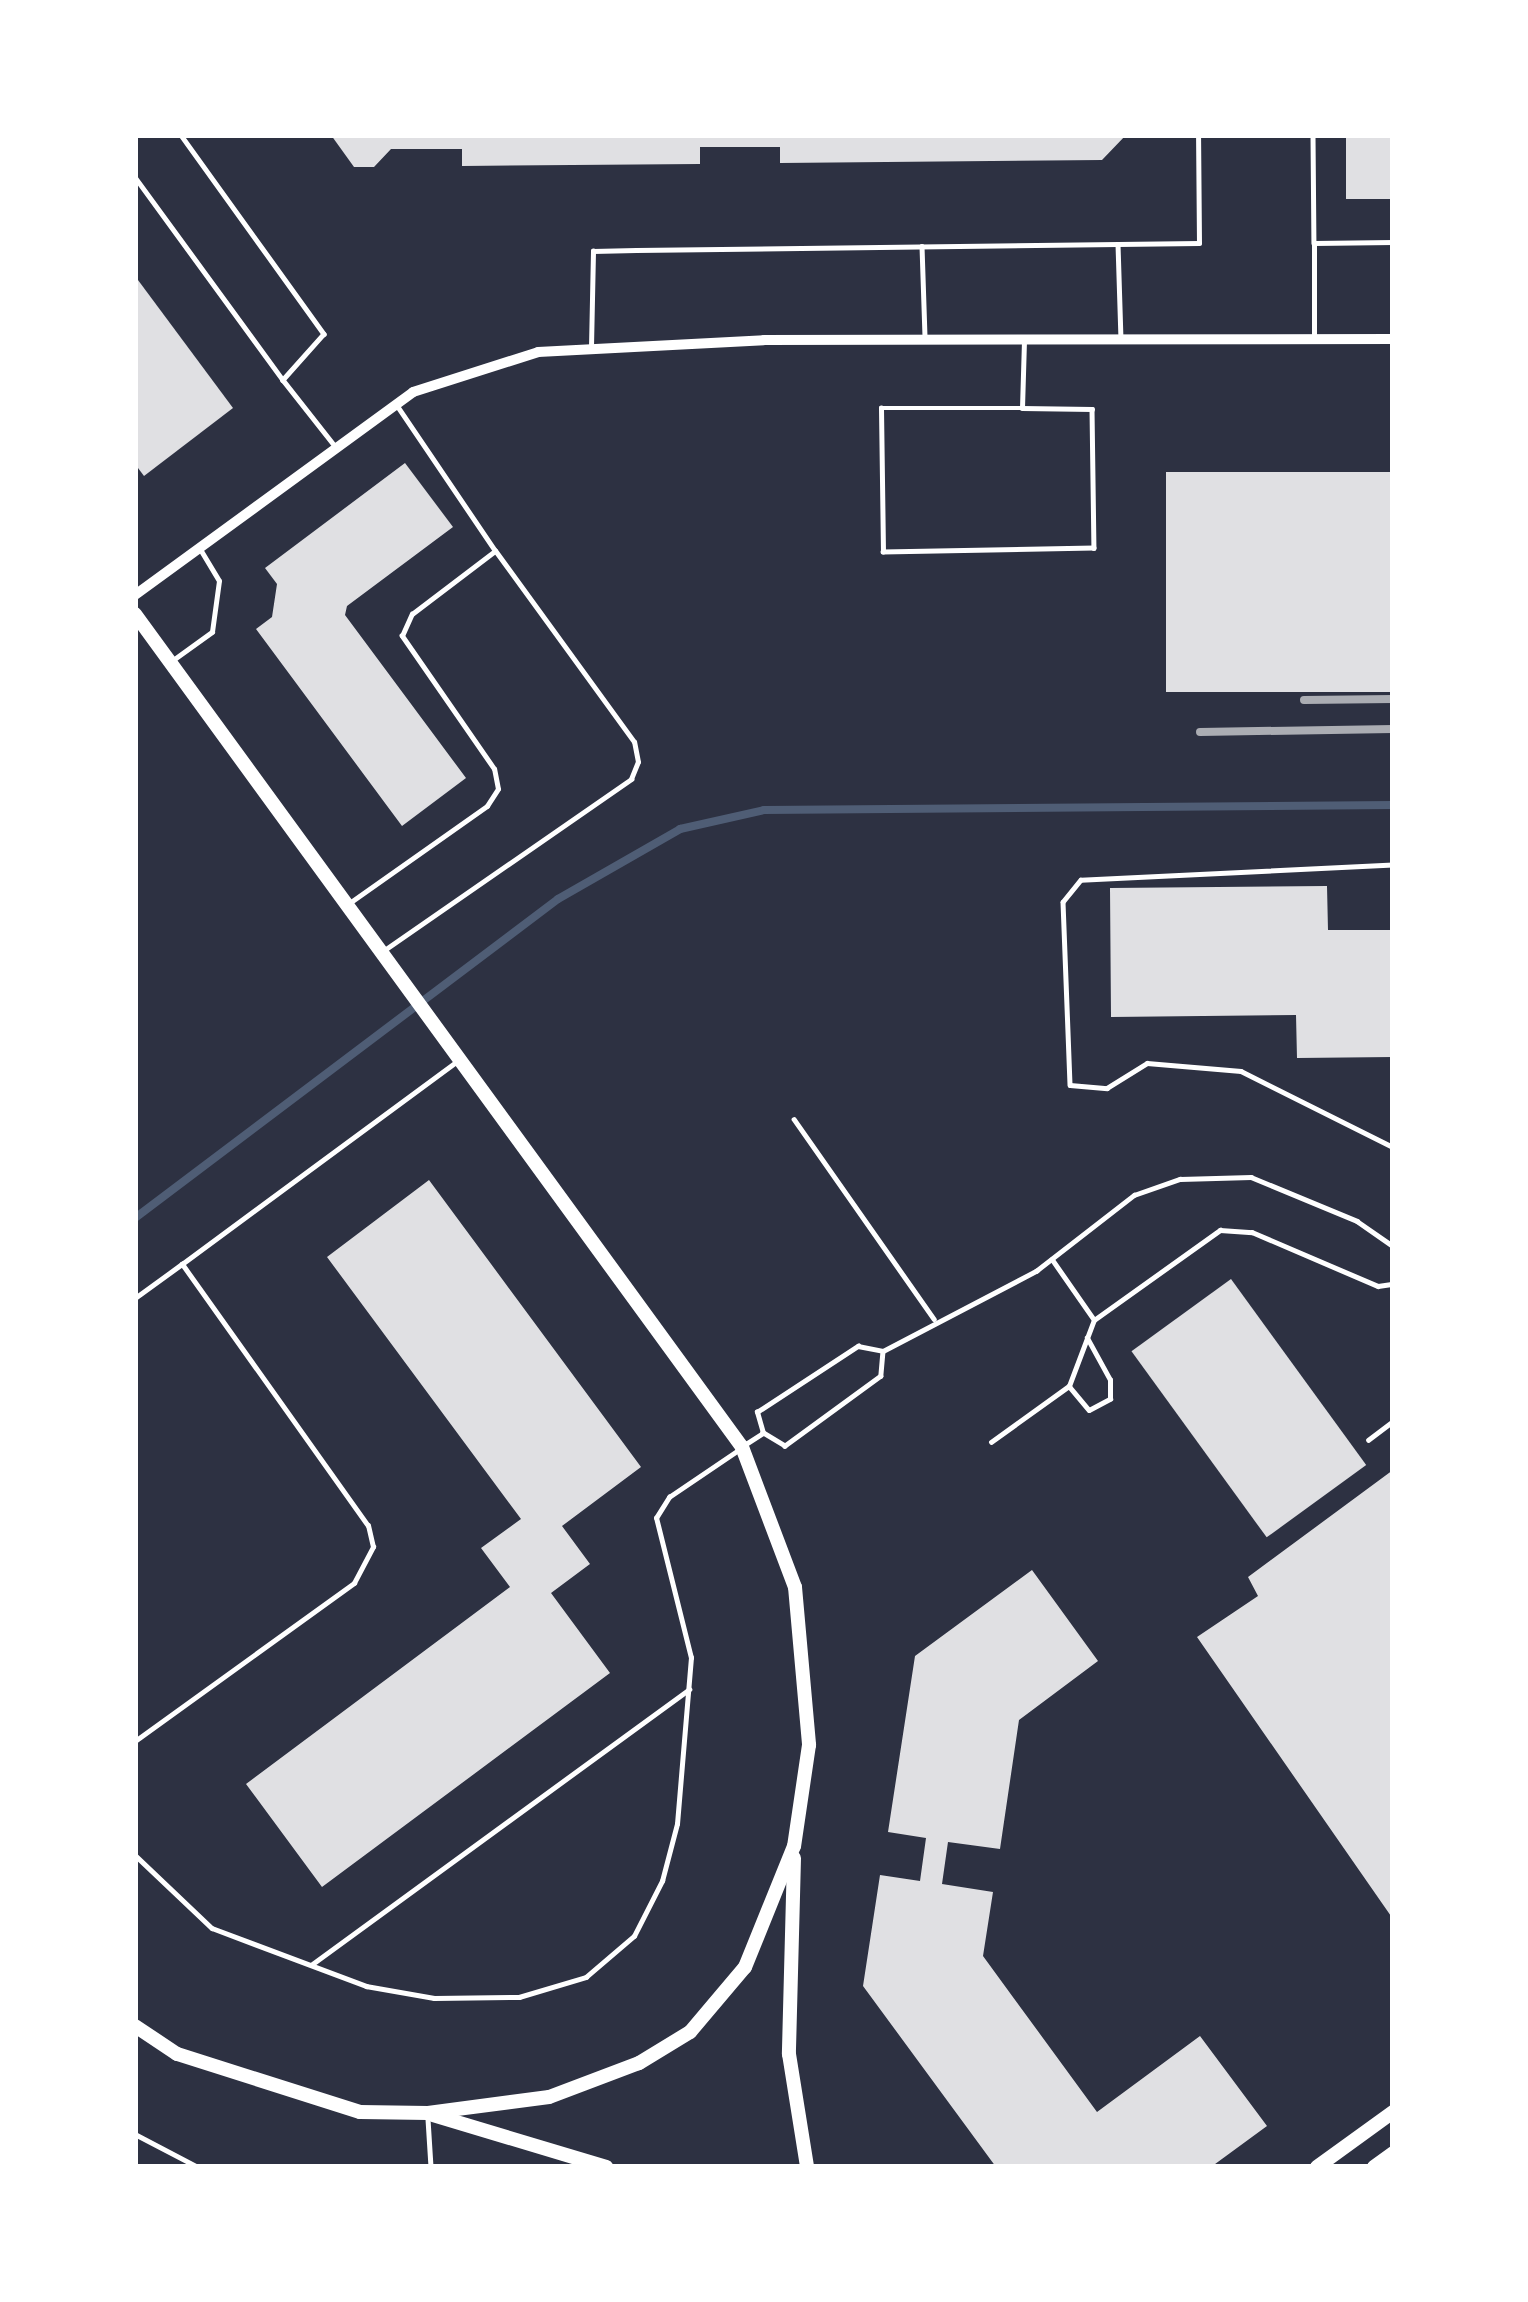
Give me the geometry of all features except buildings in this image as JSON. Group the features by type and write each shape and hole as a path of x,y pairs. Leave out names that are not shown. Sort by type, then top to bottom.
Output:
{"main road":[{"path":"135,614 742,1447 775,1519 806,1658 809,1744 794,1846 789,2054 807,2167"},
{"path":"135,2026 177,2054 331,2107 428,2113 549,2097 639,2062 689,2032 745,1967 794,1846"},
{"path":"1317,2167 1393,2112"},
{"path":"428,2113 606,2167"},
{"path":"1374,2167 1393,2153"}],"street":[{"path":"135,595 395,404 478,370 591,347 925,340 1393,339"}],"lane":[{"path":"181,135 324,334 283,380"},
{"path":"591,347 593,251 1199,243 1198,135"},
{"path":"1313,135 1314,339"},
{"path":"135,177 335,447"},
{"path":"1314,243 1393,242"},
{"path":"1118,244 1121,340"},
{"path":"922,246 925,340"},
{"path":"1022,408 1024,340"},
{"path":"381,953 631,779 638,762 634,742 395,404"},
{"path":"881,408 1022,408 1092,409 1094,548 883,551 881,408"},
{"path":"170,662 212,632 219,580 199,548"},
{"path":"346,905 487,806 498,789 494,770 402,636 412,614 495,551"},
{"path":"1393,865 1081,880 1063,902 1070,1084 1107,1088 1147,1063 1241,1071 1393,1147"},
{"path":"135,1298 455,1054"},
{"path":"794,1120 934,1318"},
{"path":"883,1352 881,1376 785,1446 763,1433 757,1412 858,1346 883,1352 934,1318 1052,1259 1134,1195 1225,1175 1300,1196 1393,1246"},
{"path":"992,1442 1070,1387 1094,1320 1220,1230 1237,1228 1378,1286 1393,1284"},
{"path":"1052,1259 1094,1320"},
{"path":"135,1741 354,1583 373,1547 368,1526 182,1264"},
{"path":"1070,1387 1089,1410 1110,1399 1110,1380 1087,1338"},
{"path":"1368,1440 1393,1421"},
{"path":"135,1855 212,1928 309,1966 434,1998 519,1997 586,1977 634,1936 662,1881 686,1762 691,1658 656,1518 669,1497 763,1433"},
{"path":"309,1966 689,1689"},
{"path":"428,2113 431,2167"},
{"path":"135,2134 198,2167"}],"waterway":[{"path":"135,1218 558,899 680,829 764,810 1393,805"}],"railway":[{"path":"1304,700 1393,699"},
{"path":"1200,732 1393,729"}]}
